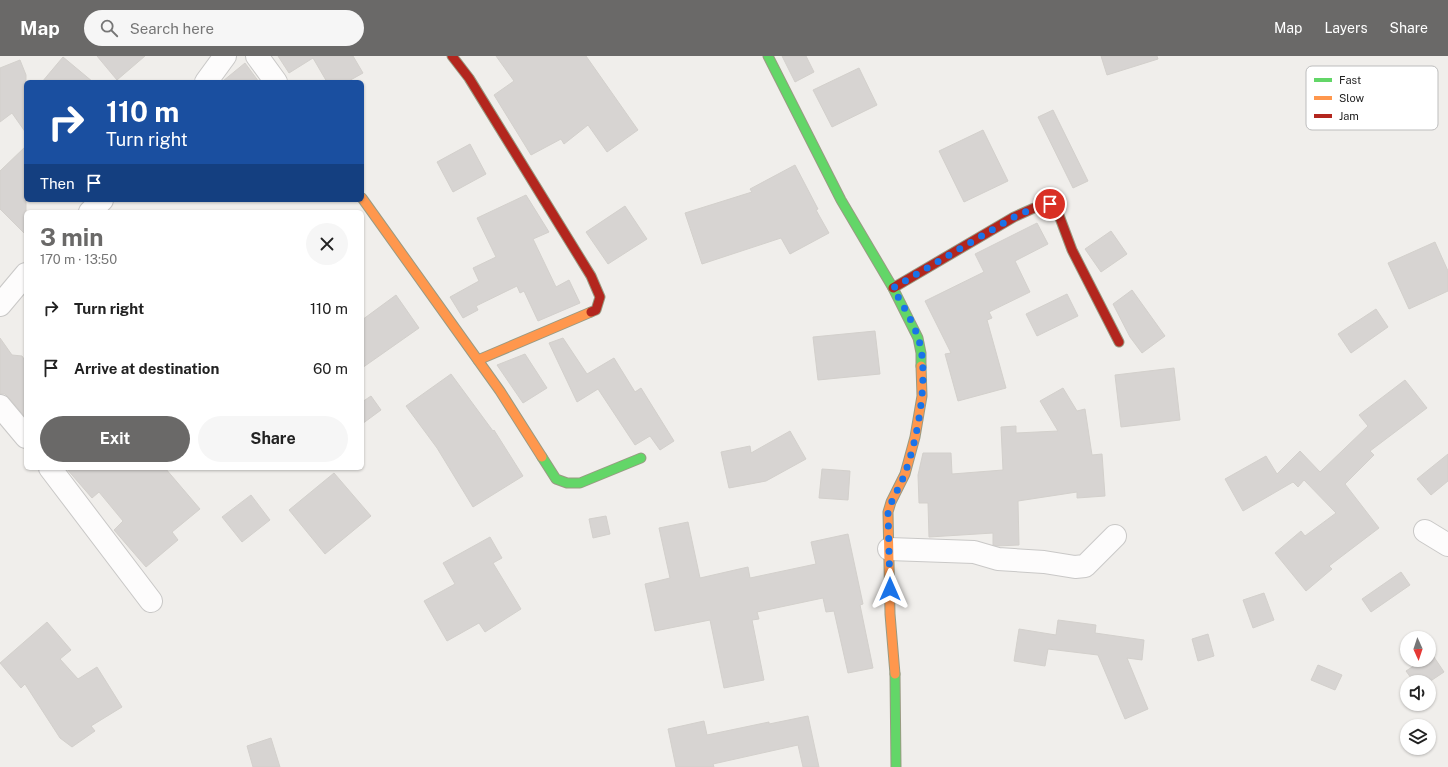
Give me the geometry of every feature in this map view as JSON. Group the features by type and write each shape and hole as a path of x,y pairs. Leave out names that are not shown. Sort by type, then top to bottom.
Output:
{"street":[{"path":"207,80 225,56"},
{"path":"257,56 275,80"},
{"path":"452,56 469,78 591,276 600,297 596,310 478,360"},
{"path":"768,56 841,200 893,288 918,338 921,353 922,396 915,436 905,474 890,502 888,512 890,614 896,684 896,767"},
{"path":"364,201 500,391 556,479 567,483 580,483 641,458"},
{"path":"893,288 1014,217 1034,208 1050,204 1058,211 1065,236 1119,342"},
{"path":"0,305 24,276"},
{"path":"0,406 24,435"},
{"path":"52,470 151,601"},
{"path":"1425,531 1448,545"},
{"path":"889,549 974,552 998,559 1044,562 1075,567 1085,566 1115,536"}],"building":[{"path":"97,56 145,56 117,80"},
{"path":"278,56 353,56 363,73 351,80 326,80 313,58 289,73"},
{"path":"496,56 586,56 638,130 607,152 588,125 564,144 561,139 531,155 494,95 514,81"},
{"path":"782,56 806,56 814,72 795,82"},
{"path":"1101,56 1157,56 1158,59 1107,75"},
{"path":"63,57 91,80 44,80"},
{"path":"20,60 26,75 26,80 24,80 24,130 12,113 0,122 0,68"},
{"path":"245,63 258,80 224,80"},
{"path":"859,68 877,105 832,127 813,90"},
{"path":"1053,110 1088,181 1073,188 1038,117"},
{"path":"983,130 1008,181 964,202 939,151"},
{"path":"470,144 486,174 453,192 437,162"},
{"path":"24,148 24,202 26,202 26,210 24,210 24,233 0,209 0,171"},
{"path":"795,165 818,209 816,210 829,233 790,254 781,238 702,264 685,213 752,192 750,189"},
{"path":"526,195 549,232 533,239 556,287 569,280 580,303 538,321 524,291 520,293 517,286 476,306 478,310 463,318 450,297 479,281 473,268 496,257 477,218"},
{"path":"625,206 647,239 608,264 586,232"},
{"path":"1037,223 1048,244 1015,261 1030,292 989,312 992,318 987,320 1006,388 958,401 945,354 951,353 925,301 984,272 975,254"},
{"path":"1111,231 1127,254 1101,272 1085,249"},
{"path":"1435,242 1448,271 1448,291 1409,309 1388,263"},
{"path":"1132,290 1165,336 1142,353 1130,337 1113,304"},
{"path":"1067,294 1078,316 1037,336 1026,314"},
{"path":"396,295 419,328 364,367 364,319"},
{"path":"1376,309 1388,327 1351,353 1338,334"},
{"path":"875,331 880,374 818,380 813,337"},
{"path":"0,338 12,355 22,356 24,359 24,416 5,394 0,394"},
{"path":"563,338 587,374 614,358 635,392 641,388 674,441 660,450 650,436 635,445 598,389 577,402 549,343"},
{"path":"525,354 547,388 523,403 497,365"},
{"path":"1174,368 1180,420 1121,427 1115,375"},
{"path":"451,374 493,431 494,430 523,476 473,507 437,448 406,406"},
{"path":"1405,380 1427,408 1370,451 1374,455 1345,484 1379,528 1329,566 1332,569 1306,591 1275,553 1301,531 1305,536 1336,513 1304,480 1298,487 1293,482 1243,511 1225,479 1266,456 1277,474 1300,451 1320,472 1368,426 1359,415"},
{"path":"1063,388 1077,411 1085,409 1092,455 1102,454 1105,496 1077,498 1077,492 1018,501 1019,545 993,545 993,533 929,537 928,503 919,503 918,475 923,453 951,453 952,474 1003,470 1001,427 1016,426 1016,433 1058,431 1040,401"},
{"path":"371,396 381,410 364,423 364,401"},
{"path":"790,431 806,459 766,481 729,488 721,452 750,446 751,453"},
{"path":"1448,454 1448,481 1431,495 1417,479"},
{"path":"822,469 850,471 848,500 819,498"},
{"path":"68,470 167,470 200,509 172,532 178,540 146,567 114,530 123,521 99,492 92,498"},
{"path":"334,473 371,516 325,554 289,510"},
{"path":"251,495 270,520 242,542 222,517"},
{"path":"606,516 610,534 593,538 589,519"},
{"path":"688,522 700,578 748,567 750,578 816,564 811,542 848,534 863,604 860,605 873,668 848,673 834,611 826,612 823,598 757,612 759,619 752,620 764,680 724,688 710,620 655,631 645,584 670,578 659,528"},
{"path":"490,537 502,558 493,563 521,609 485,632 479,623 447,641 424,601 455,584 443,563"},
{"path":"1401,572 1410,585 1371,612 1362,599"},
{"path":"1264,593 1274,620 1253,628 1243,600"},
{"path":"1058,620 1096,625 1095,633 1144,640 1142,660 1127,658 1148,709 1125,719 1098,655 1048,649 1045,666 1014,661 1019,629 1056,635"},
{"path":"47,622 71,650 60,659 78,679 97,667 122,707 91,726 95,731 72,747 60,738 25,684 21,688 0,663"},
{"path":"1208,634 1214,656 1198,661 1192,639"},
{"path":"1436,660 1444,672 1436,677 1436,675 1409,675 1406,671 1412,667 1436,667"},
{"path":"1318,665 1342,675 1335,690 1311,680"},
{"path":"808,716 819,767 803,767 798,745 713,764 714,767 676,767 668,729 704,721 707,735 769,722 769,724"},
{"path":"271,738 280,767 253,767 247,746"}],"traffic: fast":[{"path":"768,56 841,200 893,288 918,338 921,353 921,366"},
{"path":"542,457 556,479 567,483 580,483 641,458"},
{"path":"895,674 896,767"}],"traffic: slow":[{"path":"364,201 500,391 542,457"},
{"path":"478,360 591,312"},
{"path":"895,674 890,614 888,512 891,502 905,474 915,437 922,396 921,366"}],"traffic: jam":[{"path":"452,56 469,78 591,276 600,297 596,310 591,312"},
{"path":"893,288 1014,217 1034,208 1051,204 1057,210 1072,250 1119,342"}],"route":[{"path":"890,589 888,512 890,502 905,474 915,436 922,396 923,372 918,338 893,288 1014,217 1034,208 1050,204"}]}
